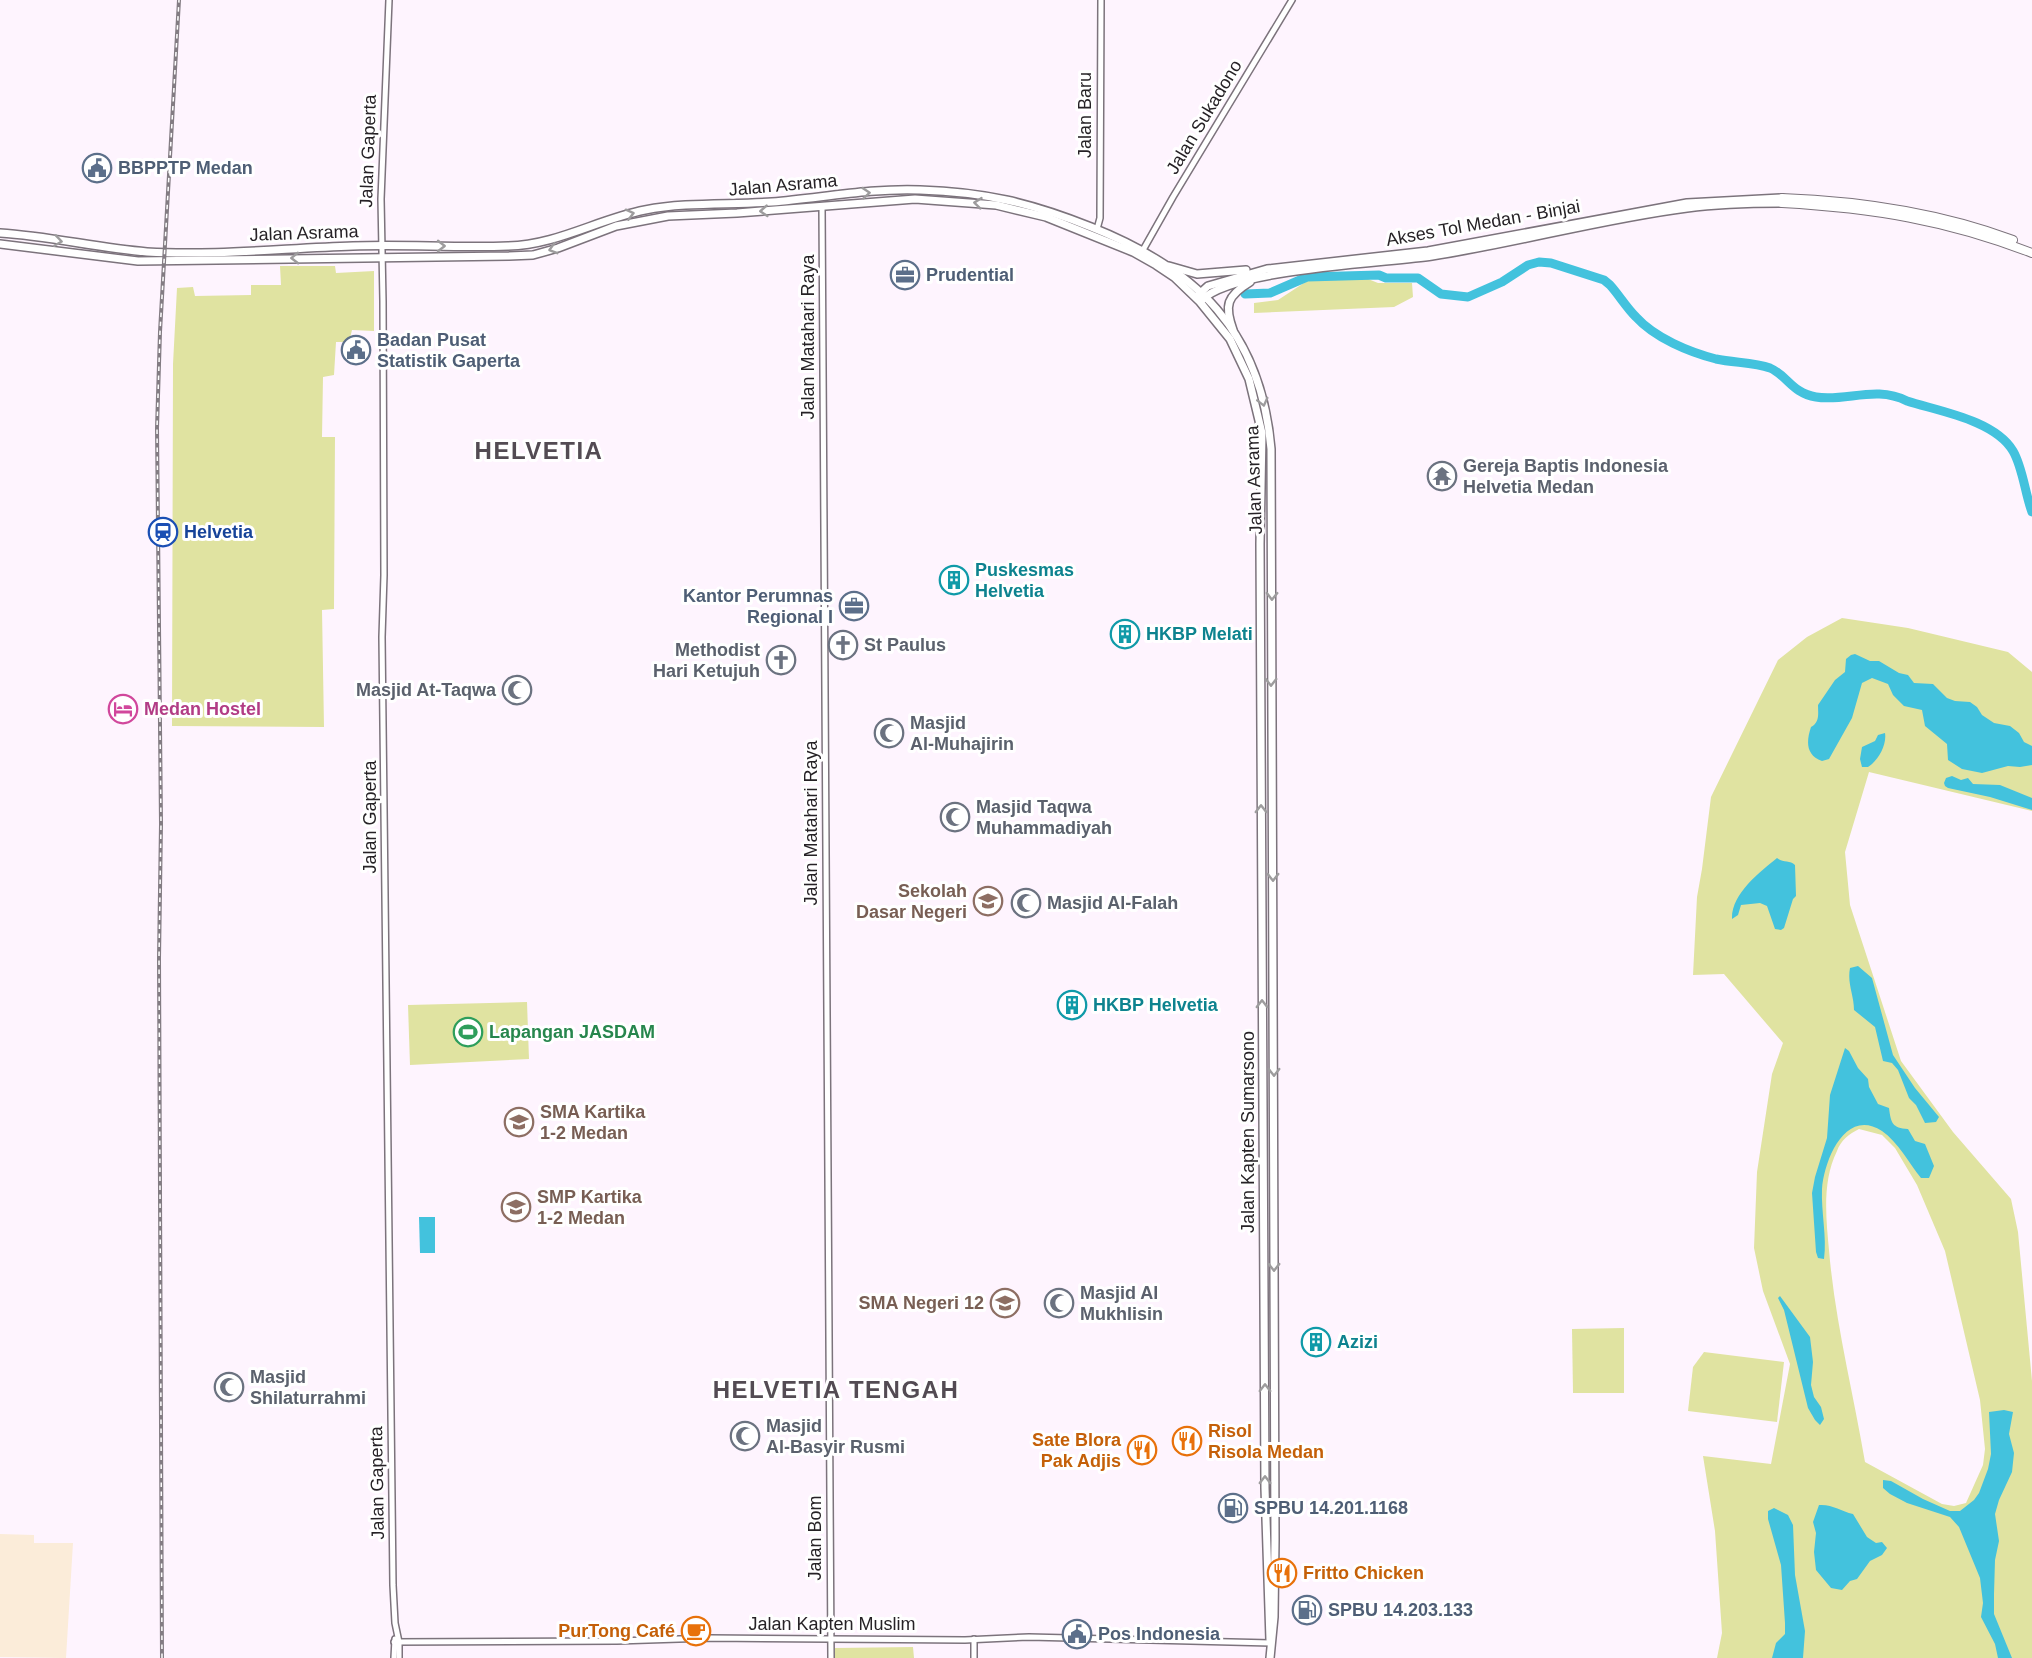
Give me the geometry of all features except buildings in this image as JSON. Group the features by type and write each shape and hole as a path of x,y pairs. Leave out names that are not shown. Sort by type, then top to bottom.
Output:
{"highway":[{"path":"1782,200 1853,202 1934,216 1982,229 2032,248"},
{"path":"1782,200 1922,218 1991,238 2032,253"}],"main road":[{"name":"Jalan Asrama","path":"0,233 151,252 382,245 508,246 532,244 561,237 613,218 645,210 915,190 999,197 1050,210 1097,227 1169,266 1234,332 1252,366 1270,432 1271,623"},
{"name":"Jalan Asrama","path":"0,244 146,261 533,255 616,226 647,219 915,199 987,204 1097,227 1201,297 1230,339 1249,379 1262,433 1261,620"},
{"name":"Akses Tol Medan - Binjai","path":"1201,297 1208,286 1263,269 1428,250 1712,203 1782,200"},
{"name":"Akses Tol Medan - Binjai","path":"1201,297 1257,278 1313,269 1432,256 1585,224"},
{"path":"1169,266 1197,274 1263,269"},
{"path":"1234,332 1228,316 1228,304 1241,288 1257,278"},
{"name":"Jalan Kapten Sumarsono","path":"1261,620 1265,1488 1268,1637 1271,1643"},
{"name":"Jalan Kapten Sumarsono","path":"1270,1658 1274,1617 1275,1540 1271,623"},
{"path":"1263,1097 1274,1097"}],"street":[{"name":"Jalan Gaperta","path":"388,0 381,170 384,575 382,637 393,1586 399,1658"},
{"name":"Jalan Baru","path":"1097,227 1101,0"},
{"name":"Jalan Sukadono","path":"1143,250 1292,0"},
{"name":"Jalan Matahari Raya","path":"822,207 830,1438"},
{"name":"Jalan Bom","path":"830,1438 831,1658"},
{"name":"Jalan Kapten Muslim","path":"397,1642 1029,1637 1271,1643"},
{"path":"974,1639 974,1658"},
{"name":"Jalan Gaperta","path":"394,1658 397,1642"}],"shaded area":[{"path":"0,1534 34,1535 34,1543 73,1543 66,1658 0,1657"}],"green space":[{"path":"280,266 335,266 336,273 374,271 374,331 352,330 349,342 336,342 334,375 323,377 322,437 335,437 334,609 322,610 324,727 172,726 173,364 177,288 193,287 195,296 251,295 251,285 281,285"},
{"path":"1310,279 1368,279 1378,283 1412,283 1413,297 1394,307 1254,313 1254,303 1278,300"},
{"path":"1842,618 1908,628 2008,652 2032,672 2032,811 1869,772 1845,852 1850,905 1901,1061 1953,1132 2011,1199 2018,1232 2032,1381 2032,1658 1717,1658 1722,1633 1715,1531 1703,1456 1771,1464 1790,1364 1763,1291 1754,1248 1757,1172 1772,1074 1783,1043 1724,974 1693,975 1697,897 1711,797 1778,660 1807,637","holes":["1859,1129 1882,1135 1895,1148 1917,1185 1945,1251 1980,1400 1985,1449 1983,1465 1966,1503 1954,1506 1942,1504 1865,1462 1835,1304 1826,1200 1832,1163 1843,1141"]},
{"name":"Lapangan JASDAM","path":"527,1002 529,1059 410,1065 408,1005"},
{"path":"1624,1328 1624,1393 1573,1393 1572,1329"},
{"path":"1704,1352 1784,1362 1777,1422 1688,1411 1693,1367"},
{"path":"913,1647 914,1658 835,1658 835,1648"}],"water":[{"path":"1855,654 1870,661 1879,661 1899,673 1908,675 1914,683 1933,684 1947,698 1970,702 1982,715 1994,723 2010,726 2019,733 2024,742 2032,746 2032,765 2008,766 1982,773 1962,769 1948,760 1947,744 1925,726 1922,710 1904,706 1893,695 1888,684 1872,678 1862,683 1852,718 1829,759 1822,761 1817,758 1810,752 1808,738 1811,727 1817,720 1818,705 1835,680 1845,672 1846,659"},
{"path":"1885,733 1885,743 1878,757 1868,767 1862,767 1860,759 1862,747 1875,741 1878,735"},
{"path":"1952,776 1961,780 1968,778 1973,784 2000,785 2032,798 2032,810 1990,797 1948,788 1944,783 1946,778"},
{"path":"1777,858 1795,865 1796,896 1784,928 1775,929 1767,906 1760,903 1741,905 1738,915 1732,919 1736,901 1741,892"},
{"path":"1858,966 1872,978 1893,1055 1915,1088 1939,1117 1936,1122 1925,1123 1916,1105 1909,1098 1898,1070 1892,1063 1883,1061 1875,1027 1854,1010 1849,974 1850,968"},
{"path":"1845,1048 1868,1079 1869,1087 1878,1104 1889,1108 1893,1124 1908,1129 1915,1141 1925,1144 1934,1166 1929,1178 1921,1178 1898,1147 1882,1131 1869,1125 1857,1126 1847,1131 1832,1152 1824,1177 1822,1198 1824,1259 1818,1258 1816,1252 1812,1193 1827,1138 1830,1095"},
{"path":"419,1217 435,1217 435,1253 420,1253"},
{"path":"1780,1296 1810,1337 1813,1362 1811,1385 1824,1419 1820,1425 1808,1408 1784,1310 1778,1298"},
{"path":"2004,1410 2013,1412 2009,1434 2014,1453 2012,1472 1995,1514 1999,1541 1995,1560 1994,1614 2012,1658 1998,1658 1995,1644 1981,1617 1983,1603 1980,1578 1959,1527 1950,1517 1907,1503 1883,1488 1883,1480 1891,1481 1950,1511 1960,1511 1979,1493 1988,1469 1991,1454 1989,1412"},
{"path":"1819,1505 1853,1514 1867,1537 1876,1543 1882,1542 1887,1548 1882,1555 1870,1561 1857,1579 1850,1581 1842,1590 1831,1588 1816,1570 1814,1552 1816,1533 1813,1522"},
{"path":"1774,1508 1788,1515 1793,1525 1795,1575 1805,1631 1803,1658 1772,1658 1776,1643 1785,1634 1781,1565 1768,1519 1768,1511"}],"waterway":[{"path":"1245,294 1270,293 1307,277 1379,275 1386,278 1418,278 1441,294 1468,297 1502,282 1528,265 1539,262 1551,263 1604,280 1644,325 1663,338 1716,359 1770,368 1808,395 1827,398 1884,394 1980,424 2005,440 2013,451 2032,512"}],"railway":[{"path":"162,1658 159,958 161,824 157,428 160,332 179,0"}],"place":[{"name":"BBPPTP Medan","path":"97,168"},
{"name":"Prudential","path":"905,275"},
{"name":"Badan Pusat Statistik Gaperta","path":"356,350"},
{"name":"Gereja Baptis Indonesia Helvetia Medan","path":"1442,476"},
{"name":"Helvetia","path":"163,532"},
{"name":"Puskesmas Helvetia","path":"954,580"},
{"name":"Kantor Perumnas Regional I","path":"854,606"},
{"name":"HKBP Melati","path":"1125,634"},
{"name":"St Paulus","path":"843,645"},
{"name":"Methodist Hari Ketujuh","path":"781,660"},
{"name":"Masjid At-Taqwa","path":"517,690"},
{"name":"Medan Hostel","path":"123,709"},
{"name":"Masjid Al-Muhajirin","path":"889,733"},
{"name":"Masjid Taqwa Muhammadiyah","path":"955,817"},
{"name":"Sekolah Dasar Negeri","path":"988,901"},
{"name":"Masjid Al-Falah","path":"1026,903"},
{"name":"HKBP Helvetia","path":"1072,1005"},
{"name":"Lapangan JASDAM","path":"468,1032"},
{"name":"SMA Kartika 1-2 Medan","path":"519,1122"},
{"name":"SMP Kartika 1-2 Medan","path":"516,1207"},
{"name":"SMA Negeri 12","path":"1005,1303"},
{"name":"Masjid Al Mukhlisin","path":"1059,1303"},
{"name":"Azizi","path":"1316,1342"},
{"name":"Masjid Shilaturrahmi","path":"229,1387"},
{"name":"Masjid Al-Basyir Rusmi","path":"745,1436"},
{"name":"Risol Risola Medan","path":"1187,1441"},
{"name":"Sate Blora Pak Adjis","path":"1142,1450"},
{"name":"SPBU 14.201.1168","path":"1233,1508"},
{"name":"Fritto Chicken","path":"1282,1573"},
{"name":"SPBU 14.203.133","path":"1307,1610"},
{"name":"PurTong Café","path":"696,1631"},
{"name":"Pos Indonesia","path":"1077,1634"}],"district":[{"name":"HELVETIA","path":"539,451"},
{"name":"HELVETIA TENGAH","path":"836,1390"}]}
